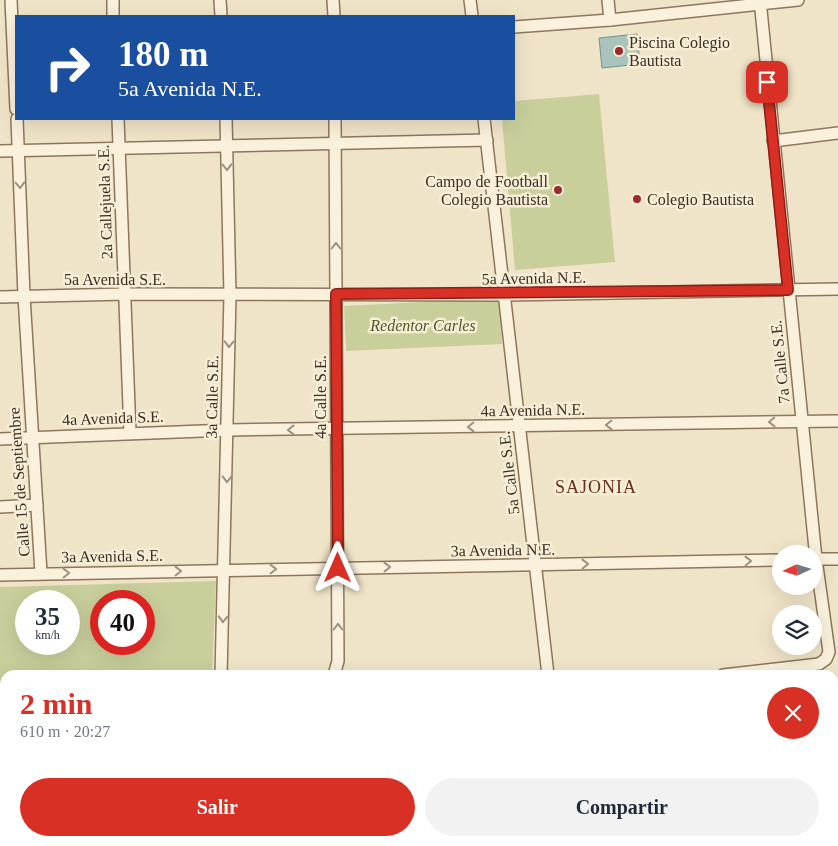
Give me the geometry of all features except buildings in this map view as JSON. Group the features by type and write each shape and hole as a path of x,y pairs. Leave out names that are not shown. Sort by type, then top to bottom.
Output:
{"street":[{"path":"11,0 15,87"},
{"path":"113,0 113,15"},
{"path":"220,0 222,15"},
{"path":"333,0 334,15"},
{"path":"470,0 472,15"},
{"path":"608,0 610,20"},
{"path":"515,27 610,20 760,2 798,0"},
{"name":"7a Calle S.E.","path":"760,2 814,545"},
{"name":"Calle 15 de Septiembre","path":"17,120 24,296 41,574"},
{"name":"2a Callejuela S.E.","path":"118,120 130,433"},
{"name":"3a Calle S.E.","path":"223,670 230,295 226,120"},
{"name":"4a Calle S.E.","path":"335,120 338,568 338,661 335,670"},
{"name":"5a Calle S.E.","path":"484,120 547,670"},
{"path":"773,141 838,133"},
{"path":"0,151 486,140"},
{"name":"5a Avenida N.E.","path":"230,295 504,295 838,289"},
{"name":"5a Avenida S.E.","path":"0,297 125,294 230,295"},
{"name":"4a Avenida N.E.","path":"228,430 838,421"},
{"name":"4a Avenida S.E.","path":"0,439 228,430"},
{"path":"0,507 37,505"},
{"path":"822,559 838,558"},
{"name":"3a Avenida N.E.","path":"225,570 536,566 772,560"},
{"name":"3a Avenida S.E.","path":"0,575 225,570"},
{"name":"7a Calle S.E.","path":"767,670 819,664 826,660 829,652 820,595"}],"green space":[{"name":"Campo de Football Colegio Bautista","path":"599,94 615,262 515,270 502,120 515,120 515,101"},
{"name":"Redentor Carles","path":"500,298 502,344 346,351 344,306"},
{"path":"216,581 212,670 0,670 0,587"}],"water":[{"name":"Piscina Colegio Bautista","path":"637,34 640,64 602,68 599,38"}],"place":[{"name":"Piscina Colegio Bautista","path":"619,51"},
{"name":"Campo de Football Colegio Bautista","path":"558,190"},
{"name":"Colegio Bautista","path":"637,199"}],"district":[{"name":"SAJONIA","path":"596,487"}],"route":[{"path":"338,568 336,294 504,295 788,290 767,82"}]}
